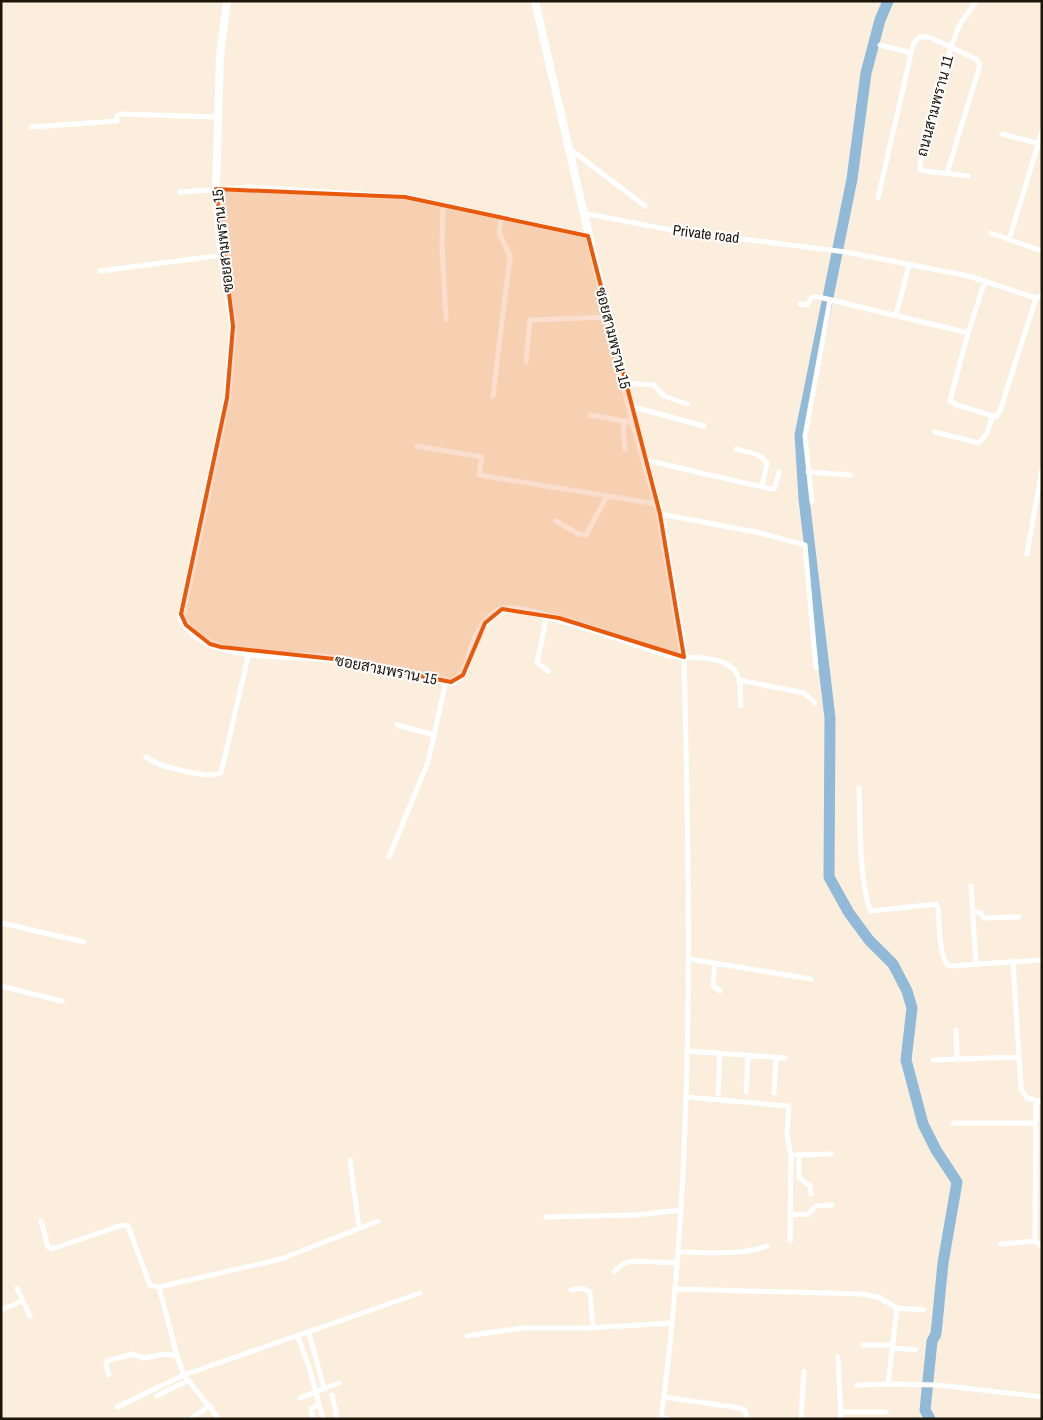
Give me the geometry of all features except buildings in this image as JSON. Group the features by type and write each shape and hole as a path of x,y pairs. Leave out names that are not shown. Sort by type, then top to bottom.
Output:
{"street":[{"name":"ซอยสามพราน 15","path":"227,1 220,56 216,188 233,326 227,398 181,618 186,625 210,644 249,652 334,659 446,681 458,680 463,675 484,623 502,610 514,609 547,616 668,654 684,657 660,514 634,423 588,236 570,149 535,1"},
{"name":"ถนนสามพราน 11","path":"968,176 947,172 925,171 920,169 920,165 951,47 959,26 976,1"},
{"path":"878,198 913,45 919,37 929,37 951,47 976,59 980,65 947,172"},
{"path":"880,45 911,53"},
{"path":"31,127 117,121 117,116 121,114 218,117"},
{"path":"1009,240 1042,131"},
{"path":"1002,134 1037,143"},
{"path":"570,149 644,206"},
{"path":"180,192 251,187 405,197 588,236"},
{"path":"443,205 442,247 446,318"},
{"name":"Private road","path":"583,213 671,230 846,252 985,281 1039,296"},
{"path":"493,396 510,256 499,232 502,219"},
{"path":"991,233 1042,251"},
{"path":"100,271 223,255"},
{"path":"896,315 909,265"},
{"path":"985,281 968,333 950,401 992,417 998,415 1000,411 1039,296"},
{"path":"800,304 807,305 811,298 820,297 968,333"},
{"path":"812,502 805,436 829,300"},
{"path":"526,362 530,320 608,317"},
{"path":"624,383 654,385 664,396 687,404"},
{"path":"630,406 704,426"},
{"path":"590,415 634,423"},
{"path":"934,432 968,442 979,443 987,433 992,417"},
{"path":"625,420 623,430 625,449"},
{"path":"417,446 482,457 479,475 657,504"},
{"path":"736,449 758,455 768,464 762,487"},
{"path":"645,460 762,487 775,488 779,472"},
{"path":"1027,554 1042,469"},
{"path":"808,472 850,475"},
{"path":"556,521 579,534 586,535 607,496"},
{"path":"660,514 804,544 816,668"},
{"path":"547,616 537,663 548,671"},
{"path":"146,757 154,763 165,766 214,776 221,773 249,652"},
{"path":"669,1419 661,1418 672,1323 681,1210 690,959 684,657 726,664 738,675 740,680 740,706"},
{"path":"740,680 804,693 816,703"},
{"path":"389,857 424,774 435,735 446,681"},
{"path":"398,725 435,735"},
{"path":"858,788 860,832 867,896 871,911 878,912 936,904 944,962 954,967 1042,960"},
{"path":"971,886 976,964"},
{"path":"972,911 981,912 984,918 1019,917"},
{"path":"1,923 84,942"},
{"path":"690,959 811,979"},
{"path":"1013,962 1018,1057 1023,1094 1039,1102 1036,1123 1035,1241"},
{"path":"715,963 712,985 720,991"},
{"path":"1,986 62,1001"},
{"path":"956,1030 957,1060"},
{"path":"688,1052 785,1058"},
{"path":"718,1094 720,1054"},
{"path":"746,1092 748,1056"},
{"path":"933,1060 1018,1057"},
{"path":"774,1093 776,1058"},
{"path":"686,1097 788,1105 787,1136 791,1155 790,1241"},
{"path":"953,1123 1036,1123"},
{"path":"791,1155 831,1154"},
{"path":"799,1155 799,1178 810,1186 811,1194"},
{"path":"350,1160 359,1228"},
{"path":"790,1214 802,1216 820,1204 832,1204"},
{"path":"546,1218 636,1215 681,1210"},
{"path":"41,1221 48,1247 52,1249 122,1225 128,1226 150,1285 159,1287 281,1259 378,1221"},
{"path":"1001,1244 1035,1241 1042,1246"},
{"path":"678,1252 732,1253 754,1251 767,1246"},
{"path":"614,1272 624,1263 634,1261 677,1264"},
{"path":"159,1287 176,1356 184,1375 219,1419"},
{"path":"17,1288 30,1316"},
{"path":"571,1290 582,1288 590,1292 593,1328"},
{"path":"675,1289 862,1294 878,1297 897,1308 924,1310"},
{"path":"117,1407 184,1375 298,1337 420,1293"},
{"path":"1,1310 22,1302"},
{"path":"888,1384 897,1308"},
{"path":"467,1336 523,1328 593,1328 672,1323"},
{"path":"309,1333 324,1388"},
{"path":"298,1337 323,1419"},
{"path":"863,1345 893,1346 916,1350"},
{"path":"109,1375 106,1362 115,1359 133,1354 144,1358 165,1354 176,1356"},
{"path":"838,1357 841,1419"},
{"path":"801,1419 804,1371"},
{"path":"157,1396 187,1381"},
{"path":"300,1398 339,1383"},
{"path":"857,1385 938,1385 1042,1397"},
{"path":"332,1396 337,1419"},
{"path":"664,1397 740,1408 745,1411 747,1419"},
{"path":"313,1419 311,1409 319,1404"},
{"path":"190,1419 210,1406"},
{"path":"840,1412 886,1412"}],"highlighted area":[{"path":"216,189 405,197 588,236 660,514 684,657 559,618 502,609 485,623 463,675 451,682 334,659 221,647 210,644 186,625 181,614 227,398 233,326"}],"waterway":[{"path":"888,1 880,20 866,73 852,179 800,435 804,499 830,718 829,877 849,913 869,940 893,964 907,991 912,1008 906,1060 923,1124 936,1150 957,1182 943,1263 936,1334 932,1341 925,1410 930,1419"}]}
